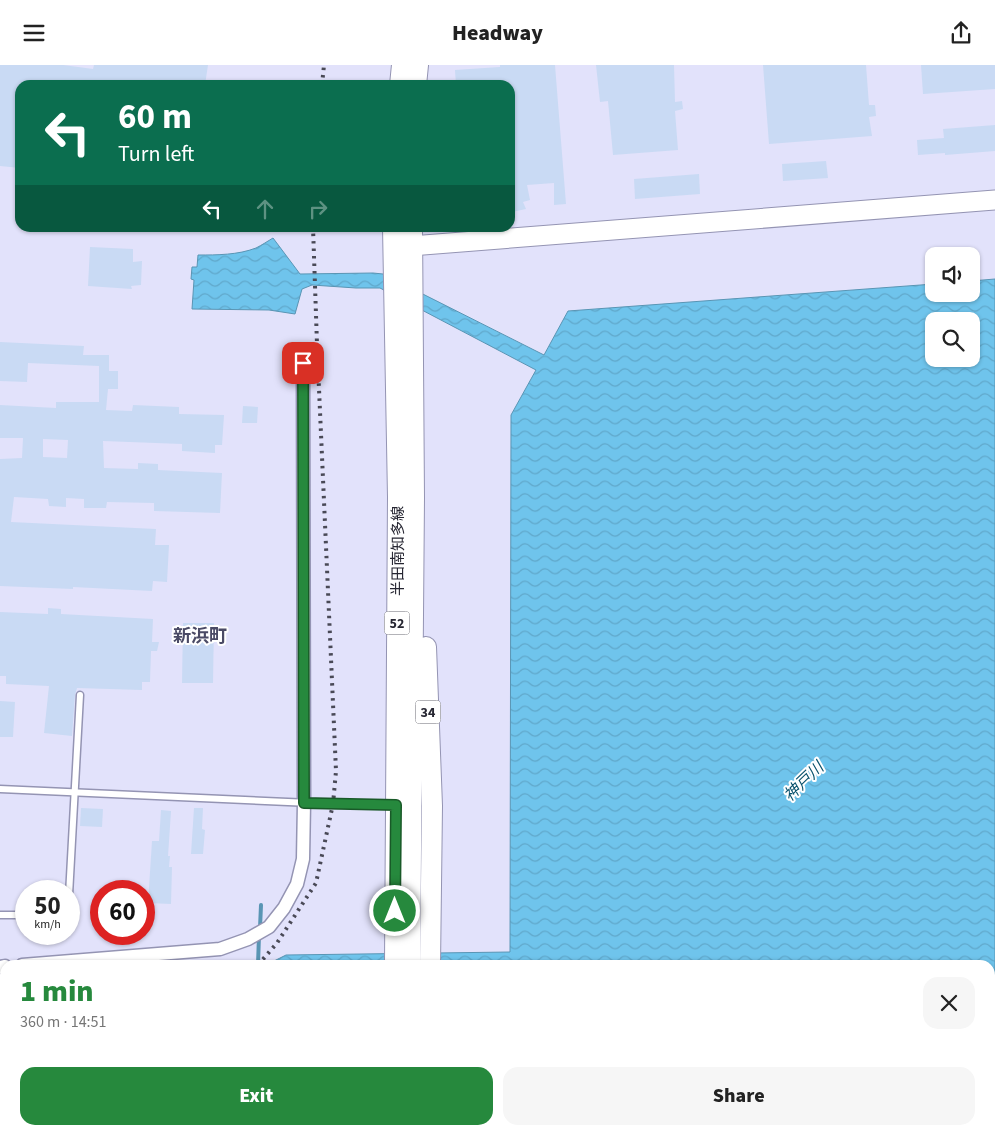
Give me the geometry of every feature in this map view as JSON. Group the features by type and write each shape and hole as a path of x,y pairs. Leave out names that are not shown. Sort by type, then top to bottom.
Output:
{"main road":[{"path":"400,80 402,65"},
{"path":"416,80 418,65"},
{"name":"半田南知多線","path":"402,237 403,320 398,497 404,805"},
{"name":"半田南知多線","path":"403,320 414,498 404,805 403,929 409,960"},
{"name":"34","path":"414,498 424,563 432,806 430,960"},
{"name":"半田南知多線","path":"396,960 403,929"}],"street":[{"path":"515,230 995,200"},
{"path":"402,237 482,232"},
{"path":"84,960 220,949 248,939 268,927 284,908 297,884 302,859 304,803 303,363"}],"lane":[{"path":"70,880 80,695"},
{"path":"0,789 304,803 404,805"},
{"path":"0,915 15,915"}],"shaded area":[{"path":"0,65 995,65 995,279 980,280 980,247 925,247 925,285 568,312 511,415 510,953 286,955 276,960 0,960"}],"water":[{"name":"神戸川","path":"273,238 300,274 383,274 544,355 568,311 925,285 925,302 980,302 980,280 995,279 995,960 276,960 286,955 510,952 511,415 536,370 380,288 312,285 302,289 295,314 269,310 192,309 194,280 191,279 192,267 197,267 198,255 242,252 256,248"}],"building":[{"path":"0,65 63,65 93,69 94,65 208,65 206,80 15,80 15,168 0,166"},
{"path":"500,65 555,65 566,204 554,205 554,183 527,185 530,200 523,202 526,209 515,211 515,80 456,80 455,70 500,67"},
{"path":"596,65 674,65 675,102 682,101 683,109 675,111 678,150 613,155 608,101 600,102"},
{"path":"763,65 866,65 869,105 875,105 876,116 869,117 872,136 769,144"},
{"path":"921,65 995,65 995,89 923,94"},
{"path":"995,125 995,151 918,155 917,140 944,138 943,129"},
{"path":"826,161 828,178 783,181 782,164"},
{"path":"699,174 700,194 635,199 634,179"},
{"path":"90,247 133,249 133,262 142,261 141,285 131,286 132,289 88,286"},
{"path":"0,342 84,346 83,355 109,355 109,371 118,371 118,389 108,389 106,410 132,411 133,405 179,407 179,414 224,415 222,445 215,445 215,453 182,451 182,444 103,441 104,468 138,469 138,463 158,464 158,470 222,473 220,513 154,511 154,503 107,502 106,508 84,508 84,499 66,498 66,507 49,506 48,499 14,497 11,522 156,529 155,545 169,545 167,582 153,581 152,591 0,586 0,459 22,458 23,438 0,438 0,405 56,408 56,402 99,402 99,366 28,363 27,382 0,381","holes":["43,439 68,440 67,458 43,457"]},
{"path":"243,406 258,407 257,423 242,423"},
{"path":"48,608 61,609 61,614 153,619 152,642 159,642 157,651 151,651 150,682 142,682 142,690 77,688 72,736 44,733 49,686 6,684 6,676 0,676 0,612 48,614"},
{"path":"183,623 214,623 213,683 182,683"},
{"path":"0,701 15,702 13,737 0,737"},
{"path":"81,808 103,809 102,827 80,826"},
{"path":"194,808 203,808 202,829 205,830 203,854 191,854"},
{"path":"161,810 171,811 168,856 170,856 169,867 172,867 171,904 155,903 155,880 149,880 152,841 159,841"}],"waterway":[{"path":"260,928 261,905"},
{"path":"258,960 259,935"}],"railway":[{"path":"322,80 324,65"},
{"path":"262,960 277,943 316,883 333,804 336,771 313,232"}],"district":[{"name":"新浜町","path":"200,636"}],"route":[{"path":"303,363 304,803 396,805 395,911"}]}
